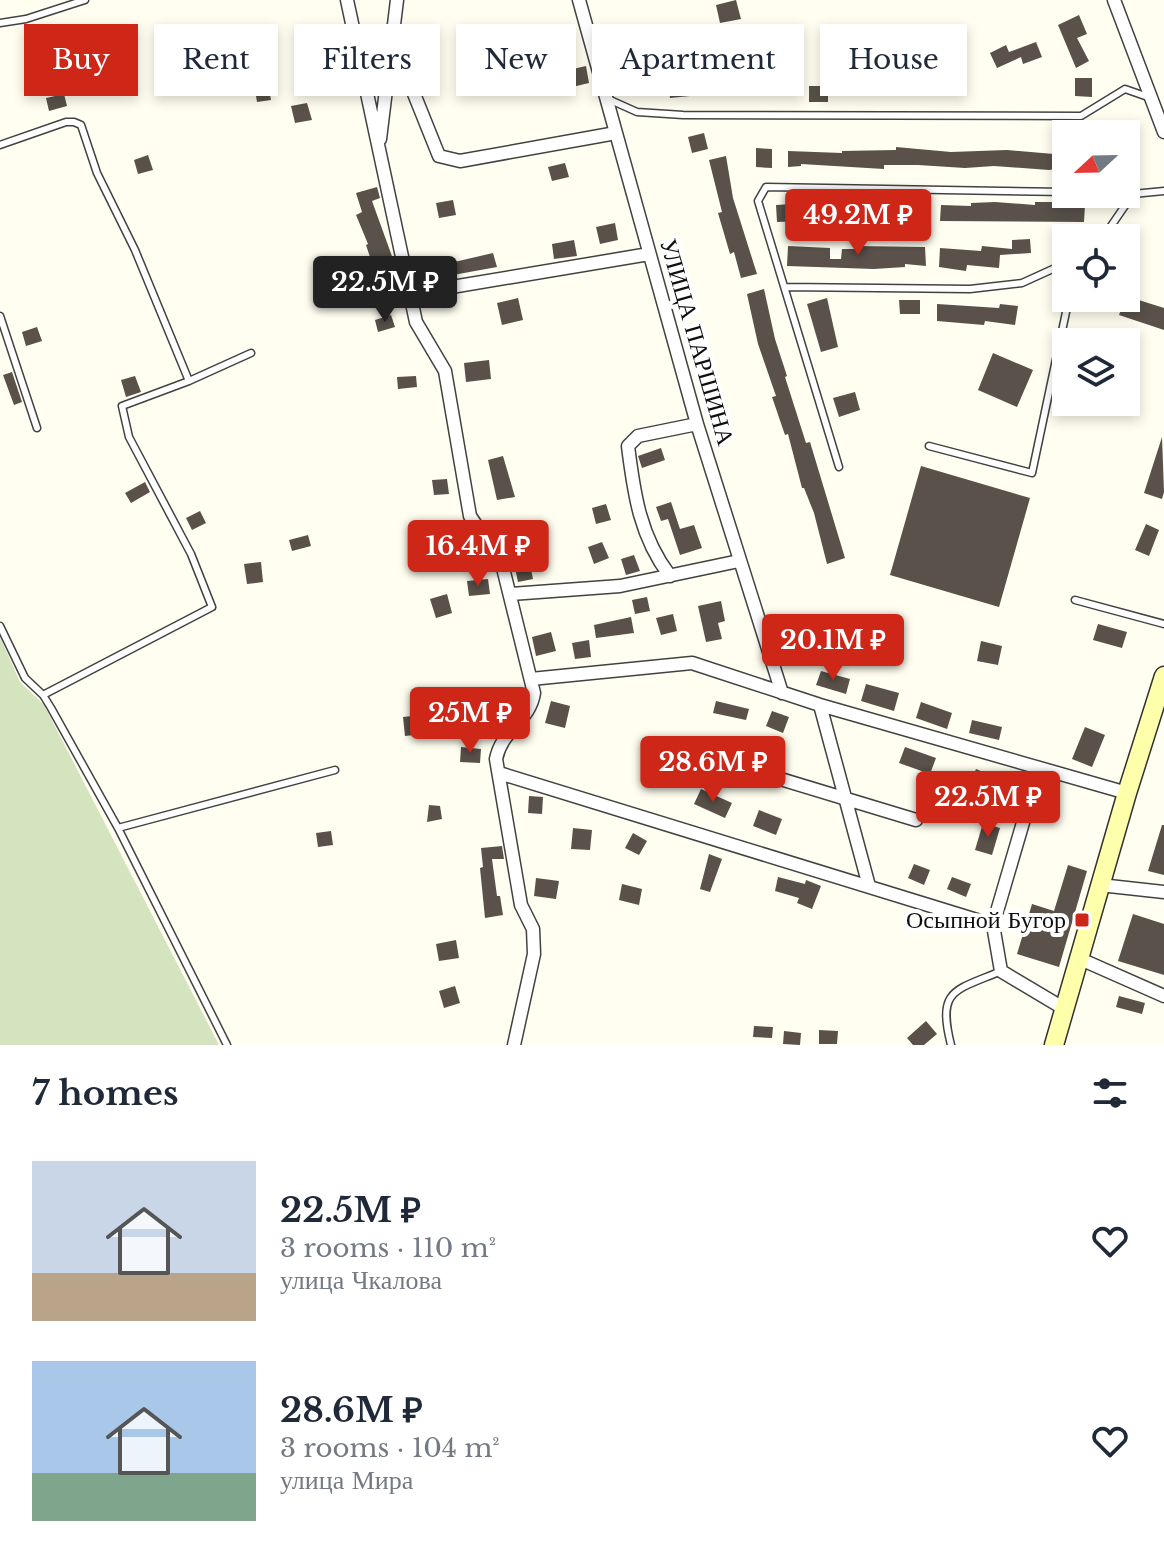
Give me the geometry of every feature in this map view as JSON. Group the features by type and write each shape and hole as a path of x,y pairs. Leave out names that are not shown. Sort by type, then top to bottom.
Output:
{"street":[{"path":"347,0 416,322 445,371 470,516 502,564 534,693 532,705 500,743 496,759 521,905 533,929 534,954 514,1045"},
{"path":"394,24 397,0"},
{"name":"УЛИЦА ПАРШИНА","path":"579,0 697,424 782,693"},
{"path":"1114,0 1164,132"},
{"path":"379,150 385,96"},
{"path":"415,96 439,156 460,161 616,133"},
{"path":"410,294 649,254"},
{"path":"670,576 654,555 640,519 628,446 638,436 697,424"},
{"path":"511,594 620,586 739,561"},
{"path":"531,679 692,663 820,705 1127,793"},
{"path":"1054,1045 1164,676"},
{"path":"820,705 869,886"},
{"path":"678,748 916,820"},
{"path":"1039,768 993,925 1001,971 1063,1008"},
{"path":"499,773 993,925"},
{"path":"1100,885 1164,892"},
{"path":"1078,958 1164,996"}],"lane":[{"path":"0,23 26,19 85,0"},
{"path":"606,98 637,112 683,115 1081,116 1125,89 1151,98"},
{"path":"0,145 66,122 81,125 97,173 135,250 189,381"},
{"path":"839,467 758,201 766,187 1052,192"},
{"path":"1140,193 1164,191"},
{"path":"785,287 970,289 1022,283 1052,269"},
{"path":"929,446 1032,473 1066,312"},
{"path":"0,316 37,428"},
{"path":"43,695 212,607 191,554 129,437 122,406 251,353"},
{"path":"1075,600 1164,624"},
{"path":"0,626 25,678 43,695 118,828 227,1045"},
{"path":"118,828 335,770"},
{"path":"951,1045 945,1013 949,997 960,988 1001,971"}],"green space":[{"path":"0,637 20,682 44,705 219,1045 0,1045"}],"building":[{"path":"736,0 741,19 720,23 716,5"},
{"path":"1079,15 1087,34 1077,38 1089,61 1076,68 1058,25"},
{"path":"1036,42 1042,57 1023,64 1021,57 997,68 990,53 1006,45 1009,52"},
{"path":"586,66 589,83 576,86 576,68"},
{"path":"1075,78 1092,78 1092,97 1075,96"},
{"path":"809,86 820,86 820,96 828,96 828,102 809,102"},
{"path":"64,96 67,106 49,111 46,98"},
{"path":"256,96 270,96 271,100 257,102"},
{"path":"307,103 312,120 295,123 291,106"},
{"path":"704,133 708,149 692,153 688,137"},
{"path":"896,147 951,152 1007,150 1052,154 1052,170 918,165 884,165 884,169 801,164 788,167 788,151 842,153 896,150"},
{"path":"756,148 772,149 772,168 756,167"},
{"path":"148,155 153,170 138,174 134,160"},
{"path":"726,156 733,198 757,274 741,278 718,213 722,212 709,160"},
{"path":"565,163 569,177 552,181 548,167"},
{"path":"377,187 380,198 372,201 393,259 373,266 356,215 362,212 356,193"},
{"path":"453,200 456,215 439,218 436,203"},
{"path":"924,201 925,221 892,224 843,221 843,203 905,206 905,202"},
{"path":"827,202 828,220 777,222 776,205"},
{"path":"1035,202 1052,202 1052,208 1085,208 1084,222 940,221 941,205 971,206 971,203 1035,205"},
{"path":"615,223 618,240 600,244 596,227"},
{"path":"1030,239 1031,253 1000,255 999,268 967,265 966,271 939,267 940,248 981,251 982,246 1012,249 1012,240"},
{"path":"574,240 577,256 554,259 552,244"},
{"path":"788,246 830,248 830,259 841,259 842,249 855,249 855,246 925,247 926,266 905,264 905,267 874,269 787,266"},
{"path":"493,253 497,267 453,275 450,263"},
{"path":"764,289 785,377 806,443 810,442 845,558 827,564 814,513 802,488 758,344 747,294"},
{"path":"518,298 523,320 502,325 497,303"},
{"path":"827,298 838,347 821,352 807,304"},
{"path":"899,300 920,300 920,314 900,314"},
{"path":"1140,300 1164,308 1164,330 1119,315 1120,312 1140,312"},
{"path":"937,304 999,308 1000,304 1018,306 1015,325 985,321 984,325 937,321"},
{"path":"391,315 395,327 378,332 375,320"},
{"path":"37,327 42,341 26,346 22,332"},
{"path":"993,353 1033,370 1017,407 978,390"},
{"path":"489,360 491,379 466,382 464,363"},
{"path":"12,372 22,402 14,405 3,375"},
{"path":"135,376 141,392 126,397 121,380"},
{"path":"416,376 417,387 398,389 397,377"},
{"path":"855,392 860,410 839,417 833,398"},
{"path":"1162,437 1164,492 1162,499 1144,493"},
{"path":"661,448 665,460 642,468 638,456"},
{"path":"503,456 515,497 497,500 488,460"},
{"path":"921,466 1030,498 999,607 890,575"},
{"path":"447,479 449,494 434,495 432,480"},
{"path":"145,482 150,492 131,503 125,493"},
{"path":"671,502 680,529 694,525 702,548 680,555 668,519 661,521 656,507"},
{"path":"606,504 611,520 596,524 592,508"},
{"path":"200,511 206,523 192,530 186,518"},
{"path":"524,521 526,539 509,541 506,523"},
{"path":"1146,524 1159,530 1149,556 1135,550"},
{"path":"308,535 311,546 292,551 289,540"},
{"path":"602,542 609,558 594,564 588,547"},
{"path":"458,543 463,562 444,567 439,547"},
{"path":"634,555 640,571 626,575 621,559"},
{"path":"261,562 263,582 247,584 244,564"},
{"path":"530,564 533,579 518,582 515,568"},
{"path":"488,579 490,594 469,596 467,581"},
{"path":"447,594 452,613 436,618 430,599"},
{"path":"647,597 650,611 635,614 632,600"},
{"path":"721,601 725,621 718,623 722,639 706,642 698,606"},
{"path":"673,614 677,631 661,635 656,618"},
{"path":"631,617 634,633 596,638 594,625"},
{"path":"1098,624 1127,632 1122,648 1093,640"},
{"path":"551,632 556,651 536,656 532,637"},
{"path":"589,640 591,657 575,659 572,643"},
{"path":"981,641 1002,646 998,665 977,661"},
{"path":"821,671 850,679 846,694 816,685"},
{"path":"866,684 899,693 894,711 861,701"},
{"path":"500,698 502,714 484,717 482,700"},
{"path":"551,701 570,706 565,728 545,723"},
{"path":"716,701 749,709 746,720 713,713"},
{"path":"921,702 952,713 947,729 916,718"},
{"path":"772,711 789,717 783,733 766,726"},
{"path":"421,715 423,734 405,736 403,717"},
{"path":"972,720 1002,727 999,740 969,733"},
{"path":"1085,727 1105,735 1092,767 1072,759"},
{"path":"461,747 481,749 480,763 460,762"},
{"path":"905,747 936,758 930,774 899,763"},
{"path":"976,769 995,777 989,791 970,783"},
{"path":"701,789 732,803 725,818 694,804"},
{"path":"529,796 543,797 542,814 528,813"},
{"path":"429,805 440,806 442,819 427,822"},
{"path":"759,810 782,819 776,835 753,826"},
{"path":"983,823 1000,828 992,855 975,850"},
{"path":"1164,825 1164,875 1148,871"},
{"path":"573,828 592,830 590,850 571,849"},
{"path":"331,831 333,845 318,847 316,833"},
{"path":"633,833 647,841 639,855 625,848"},
{"path":"502,846 504,859 492,859 503,915 485,918 481,848"},
{"path":"709,854 722,859 710,892 700,889"},
{"path":"914,864 930,870 924,885 908,878"},
{"path":"1068,865 1087,871 1059,967 1017,954 1032,904 1054,911"},
{"path":"778,877 805,884 806,880 821,886 812,909 797,903 799,898 775,891"},
{"path":"952,877 971,884 966,897 947,889"},
{"path":"536,878 559,881 556,899 534,896"},
{"path":"622,884 642,889 639,905 619,900"},
{"path":"1133,914 1164,924 1164,975 1118,961"},
{"path":"456,940 459,958 439,961 436,944"},
{"path":"455,986 460,1003 444,1008 439,991"},
{"path":"1119,996 1145,1003 1142,1014 1116,1007"},
{"path":"926,1021 937,1034 924,1045 913,1045 907,1038"},
{"path":"754,1026 773,1027 772,1038 753,1037"},
{"path":"819,1030 838,1031 837,1044 819,1044"},
{"path":"784,1031 801,1033 800,1045 783,1044"}],"place":[{"name":"Осыпной Бугор","path":"1082,920"}]}
